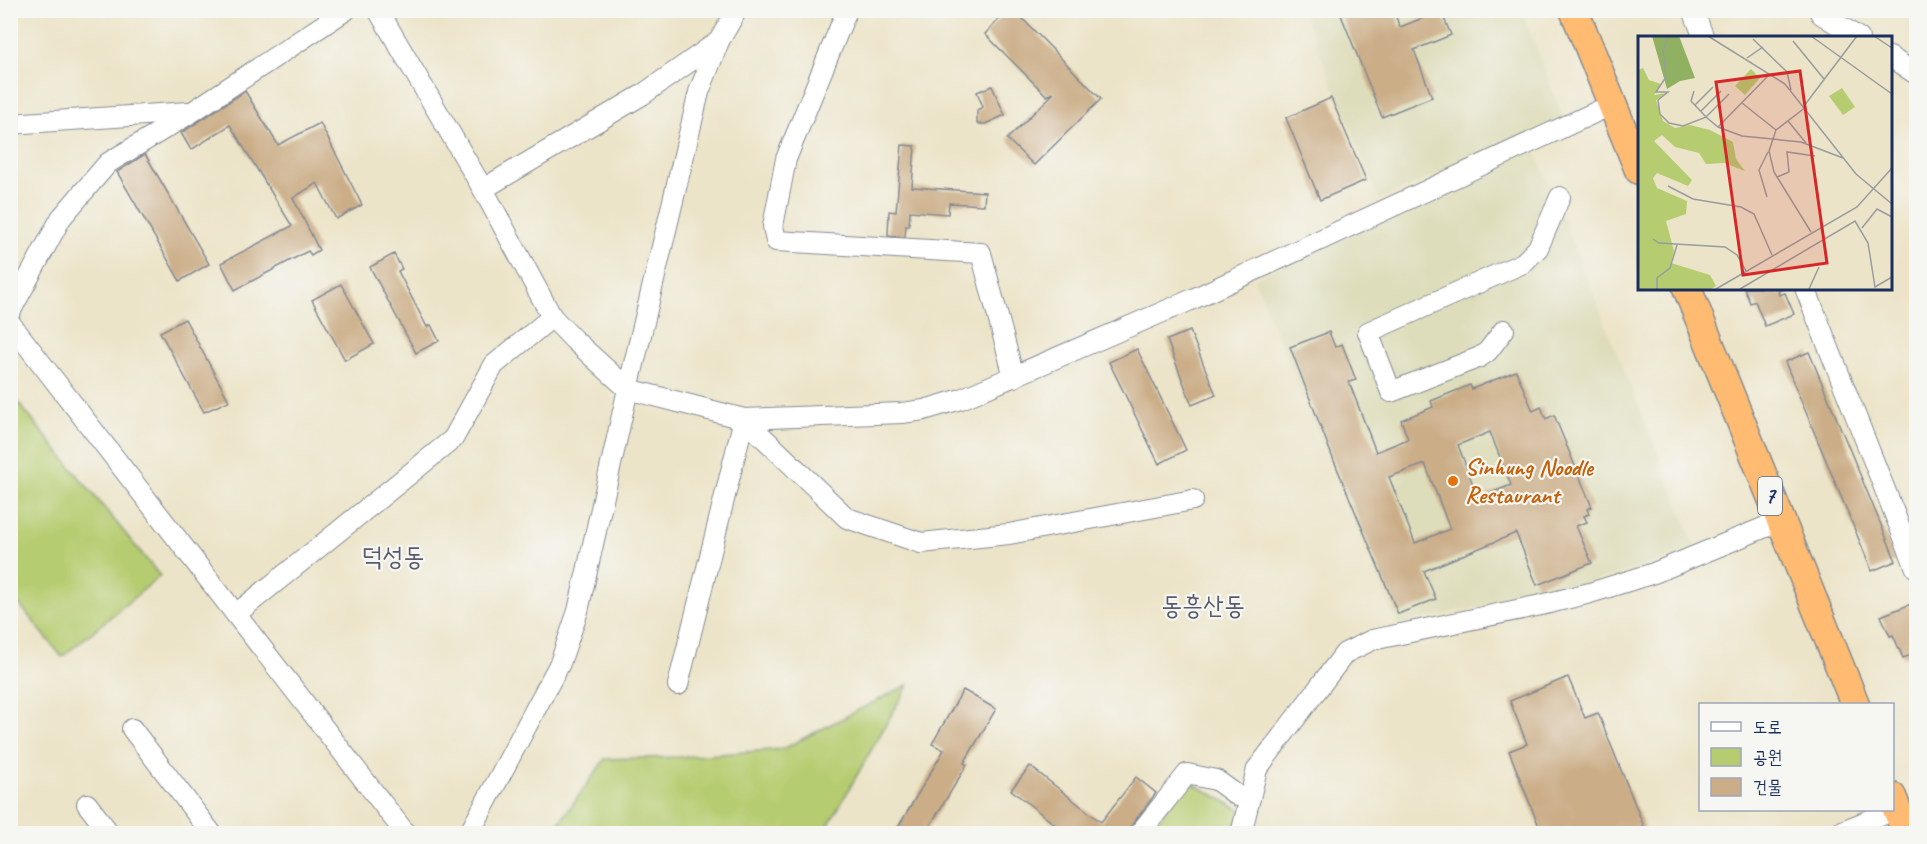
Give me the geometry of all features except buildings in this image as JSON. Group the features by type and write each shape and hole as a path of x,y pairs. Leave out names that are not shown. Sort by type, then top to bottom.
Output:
{"highway":[{"path":"1574,10 1638,168"},
{"name":"7","path":"1687,290 1854,703"}],"street":[{"path":"10,312 61,218 108,163 192,112 346,10"},
{"path":"378,10 483,189 552,317 628,389 744,419 902,413 924,410 961,399 1192,299 1611,105"},
{"path":"469,834 560,663 570,639 699,92 719,41 737,10"},
{"path":"847,10 786,159 773,226 776,241 981,253 1014,377"},
{"path":"1693,10 1703,36"},
{"path":"1819,10 1821,14 1856,36"},
{"path":"483,189 642,95 719,41"},
{"path":"1891,58 1917,74"},
{"path":"10,124 192,112"},
{"path":"1504,330 1488,351 1480,357 1390,392 1368,332 1523,263 1538,249 1560,197"},
{"path":"1806,290 1917,568"},
{"path":"236,614 453,439 494,365 552,317"},
{"path":"10,323 406,834"},
{"path":"744,419 847,518 921,543 1009,534 1193,500"},
{"path":"678,685 744,419"},
{"path":"1241,834 1257,769 1344,653 1372,640 1590,593 1654,573 1780,521"},
{"path":"132,729 212,834"},
{"path":"1139,834 1187,774 1216,780 1238,796 1250,798"},
{"path":"87,804 110,834"},
{"path":"1835,834 1899,813"}],"shaded area":[{"path":"1303,11 1521,11 1564,119 1379,200"},
{"path":"1534,147 1696,548 1596,581 1397,625 1254,279"}],"green space":[{"path":"16,400 160,576 62,657 11,594 10,404"},
{"path":"909,684 824,833 552,833 605,759 681,757 783,749"},
{"path":"1188,781 1241,810 1235,833 1148,834"}],"place":[{"name":"Sinhung Noodle Restaurant","path":"1453,481"}],"district":[{"name":"덕성동","path":"393,556"},
{"name":"동흥산동","path":"1203,605"}]}
